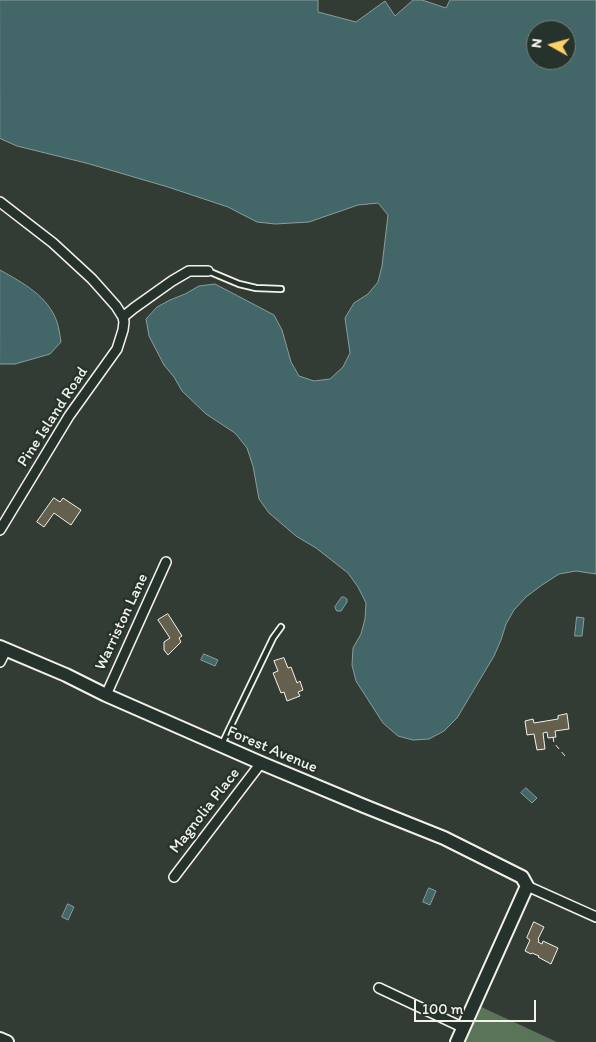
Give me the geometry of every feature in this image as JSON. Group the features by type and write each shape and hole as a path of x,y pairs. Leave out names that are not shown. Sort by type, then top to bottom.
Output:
{"street":[{"path":"0,202 53,243 92,278 116,306 123,318 134,308 189,271 208,270"},
{"name":"Pine Island Road","path":"0,530 69,416 117,349 123,330 123,318"},
{"name":"Warriston Lane","path":"106,695 166,562"},
{"name":"Forest Avenue","path":"2,653 66,676 261,763 444,838 522,877 527,886"},
{"name":"Magnolia Place","path":"174,877 261,763"},
{"path":"457,1042 527,886 596,917"},
{"path":"379,988 464,1028"},
{"path":"0,1039 7,1042"}],"lane":[{"path":"208,270 238,284 256,288 282,290"},
{"path":"221,745 273,638 281,627"}],"path":[{"path":"552,737 554,743 565,756"}],"green space":[{"path":"477,1005 557,1042 460,1042"}],"water":[{"path":"0,0 318,0 318,12 356,22 385,1 395,16 413,0 422,0 446,8 450,0 596,0 596,574 576,571 559,574 526,597 514,610 506,624 494,656 457,718 444,731 429,739 413,740 398,736 383,723 356,681 352,665 353,648 361,634 365,619 366,603 358,587 348,573 316,548 296,536 269,513 259,499 253,466 247,448 235,433 206,414 182,391 164,365 149,336 146,319 157,307 170,300 199,286 215,284 274,315 282,330 291,362 299,376 314,381 330,379 343,367 350,353 345,318 354,303 368,294 378,282 382,266 388,215 378,203 358,205 309,222 275,224 257,222 228,207 168,187 86,163 17,146 1,139"},
{"path":"0,270 34,291 53,313 58,324 61,342 50,354 15,364 0,364"},
{"path":"342,597 347,599 347,602 341,611 337,611 335,607"},
{"path":"577,617 584,618 582,636 575,636"},
{"path":"204,654 218,660 215,666 201,660"},
{"path":"526,788 537,798 532,803 521,793"},
{"path":"429,888 436,891 430,905 423,902"},
{"path":"68,904 74,907 68,920 62,917"}],"building":[{"path":"54,498 60,502 63,498 81,510 71,525 54,513 44,527 37,522"},
{"path":"168,614 182,636 179,638 181,642 168,655 164,650 164,642 170,638 158,620"},
{"path":"284,658 288,668 291,667 297,683 300,681 303,690 298,692 300,696 287,701 284,692 281,693 273,673 278,671 274,661"},
{"path":"567,714 569,729 555,731 556,737 548,738 547,732 543,733 545,749 537,750 534,734 527,735 525,721 533,719 534,723 558,719 558,716"},
{"path":"534,922 544,927 538,942 542,944 543,941 558,948 551,964 539,956 525,951 530,940 527,938"}]}
